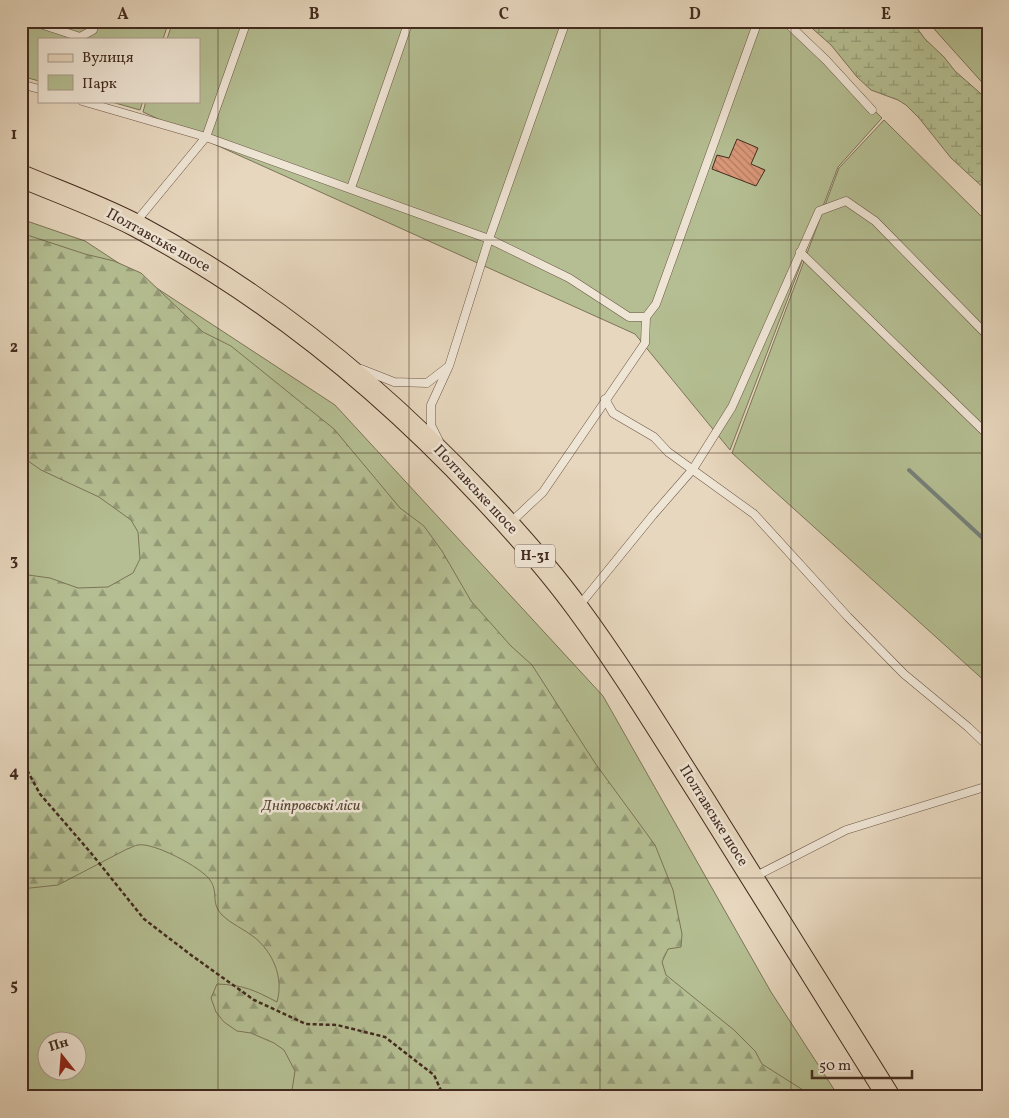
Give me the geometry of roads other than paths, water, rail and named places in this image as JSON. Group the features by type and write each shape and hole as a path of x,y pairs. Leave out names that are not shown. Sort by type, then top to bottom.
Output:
{"main road":[{"name":"Полтавське шосе","path":"21,176 133,224 205,265 262,303 338,360 394,408 447,458 509,524 578,608 656,726 889,1097"}],"lane":[{"path":"31,21 80,37 92,30 96,21"},
{"path":"133,224 206,138 247,21"},
{"path":"350,188 409,21"},
{"path":"447,458 431,425 431,405 450,366 489,239 566,21"},
{"path":"509,524 543,492 644,343 646,317 656,304 758,21"},
{"path":"784,21 826,60 872,110"},
{"path":"21,84 38,89"},
{"path":"85,102 206,138 489,239 569,278 629,318 646,317"},
{"path":"578,608 693,469 732,407 819,211 846,201 874,221 988,336"},
{"path":"800,252 988,435"},
{"path":"338,360 394,382 427,383 450,366"},
{"path":"606,398 613,413 654,437 668,452 754,514 904,674 988,746"},
{"path":"752,878 846,830 988,786"}],"waterway":[{"path":"909,470 988,543"}],"park label":[{"name":"Дніпровські ліси","path":"311,806"}]}
